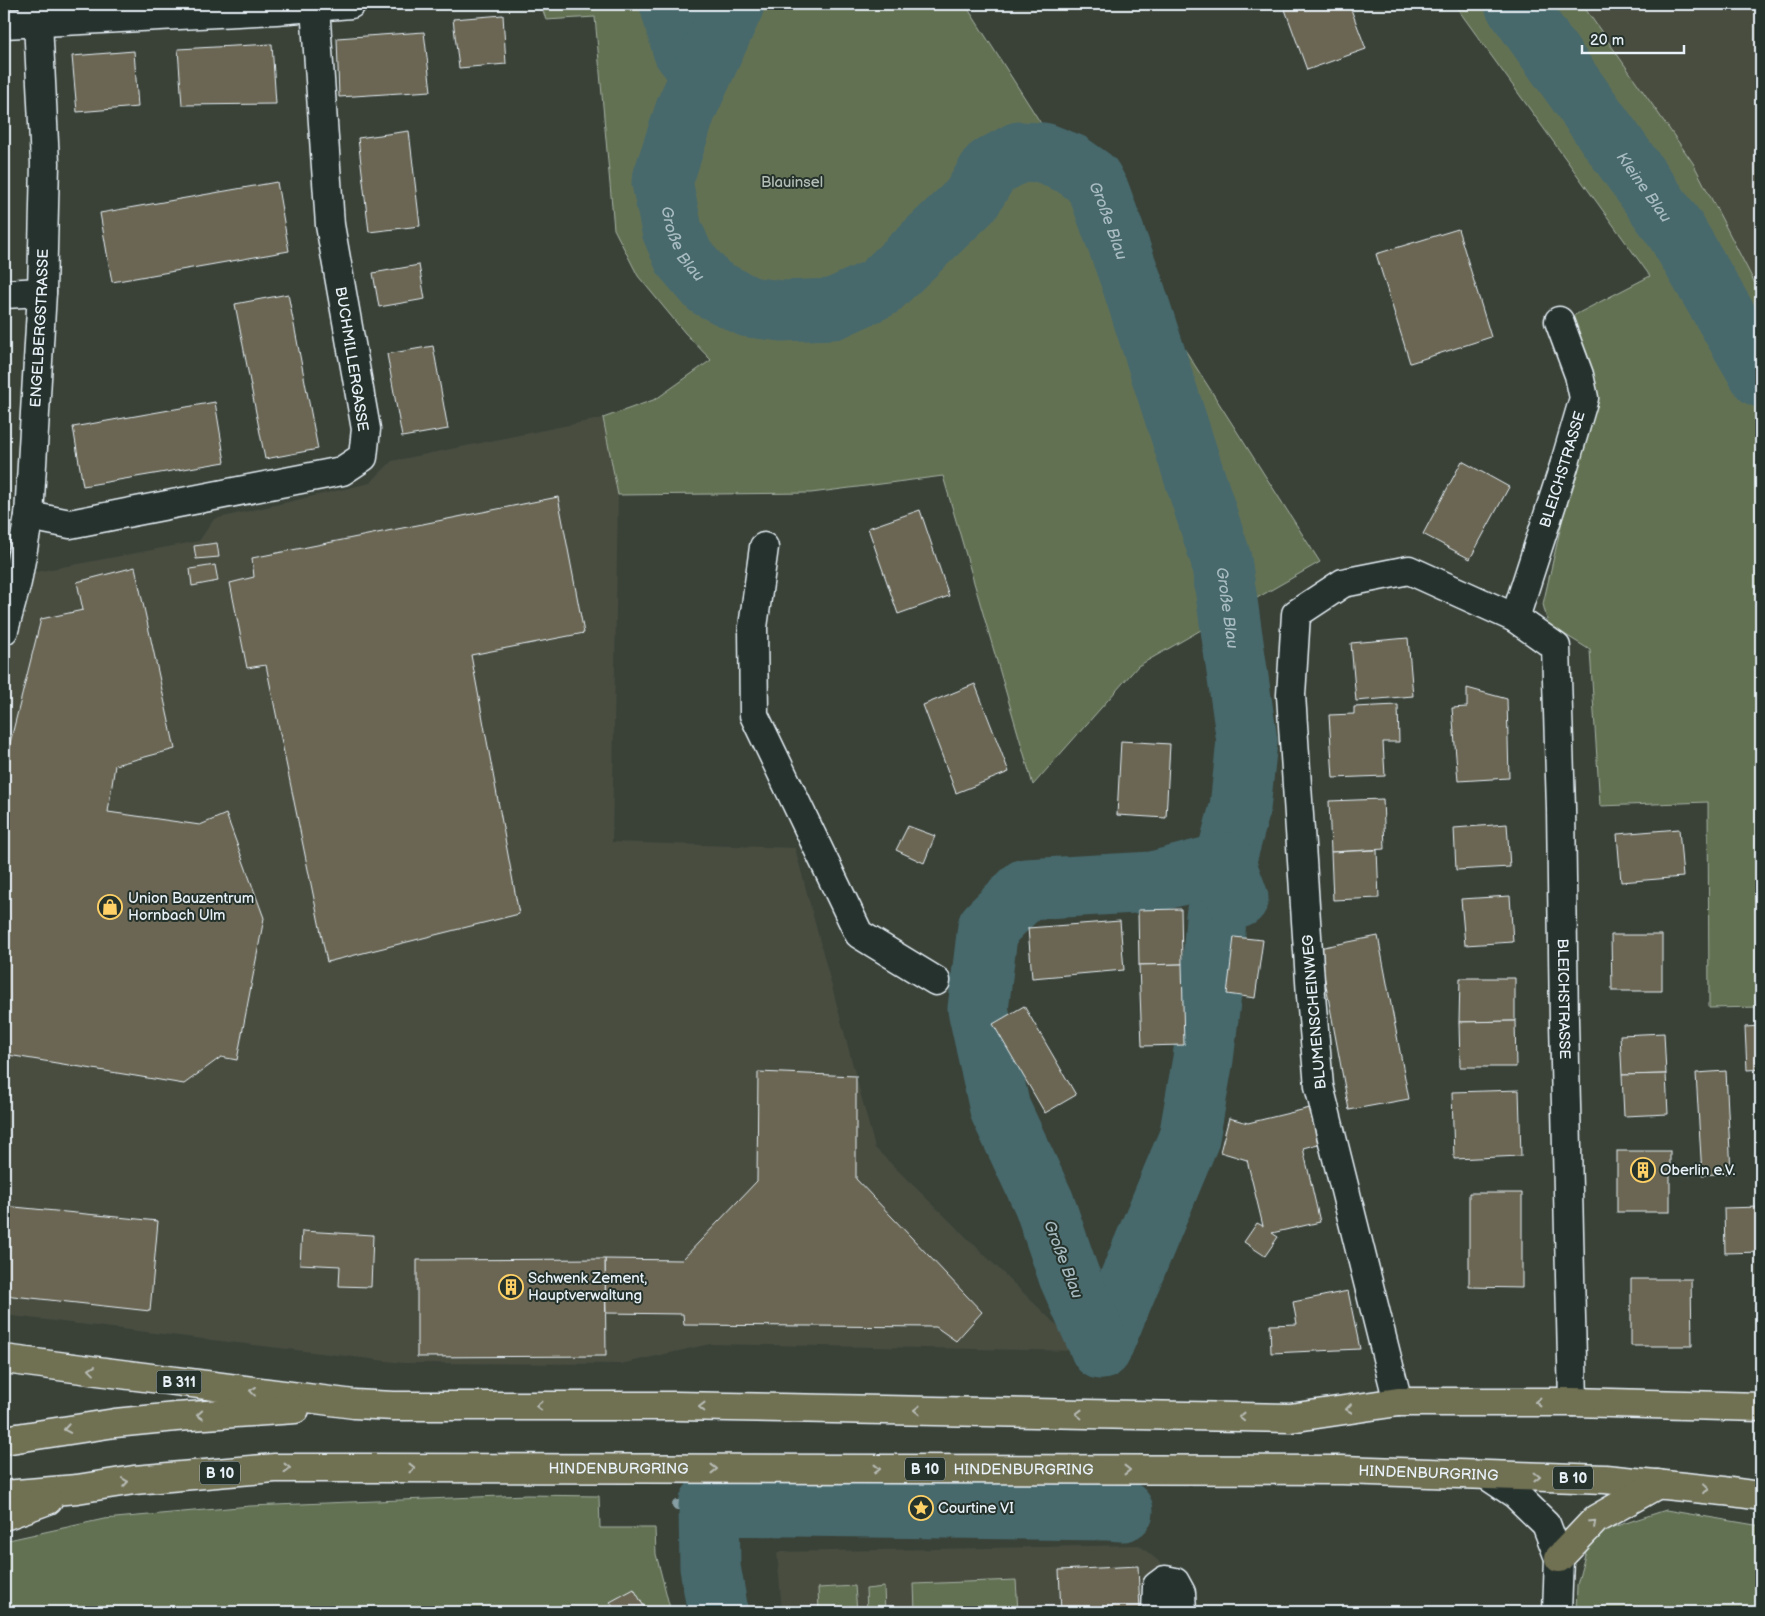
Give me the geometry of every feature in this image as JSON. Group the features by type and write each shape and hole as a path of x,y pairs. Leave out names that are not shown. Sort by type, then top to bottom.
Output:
{"highway":[{"name":"B 311","path":"4,1359 354,1404"},
{"path":"1573,1402 1761,1395"},
{"path":"4,1440 115,1422 354,1404 394,1406 685,1406 1290,1418 1398,1402 1573,1402 1761,1407"},
{"name":"HINDENBURGRING","path":"77,1489 134,1480 285,1468 1342,1470 1605,1479 1761,1496"},
{"path":"1560,1558 1596,1519 1658,1484"},
{"path":"4,1495 77,1489"},
{"name":"B 10","path":"4,1516 77,1489"}],"street":[{"path":"4,24 35,13 315,7 351,4"},
{"name":"BUCHMILLERGASSE","path":"28,516 70,524 342,472 363,457 366,429 330,225 315,7"},
{"name":"ENGELBERGSTRASSE","path":"4,630 10,583 28,516 42,292 45,164 35,13"},
{"path":"4,294 42,292"},
{"name":"BLEICHSTRASSE","path":"1515,618 1584,398 1579,375 1559,321"},
{"path":"764,547 753,627 754,715 859,934 936,982"},
{"name":"BLEICHSTRASSE","path":"1296,614 1343,583 1409,570 1515,618 1556,647 1573,1402"},
{"name":"BLUMENSCHEINWEG","path":"1296,614 1291,695 1318,1086 1398,1402"},
{"path":"1488,1476 1515,1494 1546,1524 1560,1558 1557,1612"},
{"path":"1156,1612 1157,1586 1165,1580 1175,1582 1181,1593 1182,1612"}],"shaded area":[{"path":"1582,4 1761,4 1761,295 1692,163"},
{"path":"603,418 618,495 612,842 795,848 875,1148 1083,1351 710,1344 621,1364 403,1363 4,1315 4,578 199,541 214,519 370,483 392,461"},
{"path":"1139,1545 1179,1578 1205,1612 782,1612 777,1552"}],"green space":[{"name":"Blauinsel","path":"541,4 965,4 1320,562 1138,666 1033,785 943,476 811,493 618,495 603,418 656,399 711,360 685,333 638,276 614,229 595,17 546,20"},
{"path":"1454,4 1582,4 1693,163 1761,295 1761,1007 1709,1008 1708,802 1600,806 1590,650 1548,624 1543,604 1593,387 1565,320 1650,276"},
{"path":"527,1495 599,1496 600,1528 655,1528 656,1554 671,1612 4,1612 4,1541 104,1519 250,1506"},
{"path":"1666,1510 1761,1526 1761,1612 1576,1612 1577,1585 1588,1544 1607,1529"},
{"path":"1016,1580 1018,1612 915,1612 914,1584"},
{"path":"855,1586 857,1612 819,1612 818,1588"},
{"path":"884,1587 885,1612 867,1612 866,1589"}],"building":[{"path":"1283,4 1349,4 1366,49 1307,70"},
{"path":"503,15 506,64 459,68 453,19"},
{"path":"424,32 431,91 339,97 337,38"},
{"path":"272,44 276,104 182,105 178,49"},
{"path":"134,51 138,107 77,112 72,56"},
{"path":"409,131 420,226 369,232 358,138"},
{"path":"277,182 289,251 112,282 100,213"},
{"path":"1458,229 1491,337 1410,363 1376,254"},
{"path":"419,265 425,299 379,307 373,273"},
{"path":"288,294 318,449 265,459 235,304"},
{"path":"433,346 448,429 402,437 387,354"},
{"path":"215,402 225,462 83,486 73,427"},
{"path":"1462,461 1509,487 1470,559 1423,534"},
{"path":"558,497 584,633 471,655 519,914 327,962 266,665 247,668 230,583 254,577 252,558"},
{"path":"920,510 949,596 898,614 868,528"},
{"path":"217,543 219,557 196,559 194,546"},
{"path":"215,565 218,581 192,586 190,569"},
{"path":"135,567 175,749 115,765 108,812 200,825 226,814 264,918 237,1060 221,1057 184,1084 8,1055 4,1058 4,767 41,619 83,610 77,582"},
{"path":"1408,638 1413,696 1356,701 1351,643"},
{"path":"975,684 1009,772 956,793 923,705"},
{"path":"1467,688 1507,699 1509,778 1458,781 1452,708 1467,707"},
{"path":"1398,705 1399,742 1383,742 1385,776 1333,778 1329,715 1354,714 1354,707"},
{"path":"1121,741 1170,744 1166,818 1117,815"},
{"path":"1383,799 1385,849 1331,852 1329,801"},
{"path":"1507,824 1510,867 1456,870 1454,828"},
{"path":"908,826 935,836 924,863 896,850"},
{"path":"1679,829 1683,877 1621,882 1617,834"},
{"path":"1377,850 1379,898 1333,900 1331,852"},
{"path":"1510,896 1513,942 1465,945 1461,899"},
{"path":"1181,909 1182,964 1139,965 1138,910"},
{"path":"1120,921 1124,970 1032,978 1028,928"},
{"path":"1611,935 1662,935 1662,991 1612,991"},
{"path":"1378,936 1409,1099 1349,1110 1319,948"},
{"path":"1234,937 1263,940 1255,998 1227,994"},
{"path":"1182,964 1184,1045 1142,1046 1139,965"},
{"path":"1460,978 1515,978 1515,1021 1459,1022"},
{"path":"1024,1006 1076,1095 1045,1113 993,1024"},
{"path":"1515,1021 1516,1067 1460,1067 1459,1022"},
{"path":"1761,1026 1761,1069 1747,1070 1745,1027"},
{"path":"1664,1033 1666,1074 1622,1075 1620,1035"},
{"path":"1726,1071 1731,1173 1702,1175 1696,1073"},
{"path":"758,1072 856,1076 856,1179 982,1312 956,1341 936,1327 684,1325 683,1314 606,1313 605,1259 682,1260 757,1181"},
{"path":"1666,1074 1668,1114 1624,1116 1622,1075"},
{"path":"1519,1090 1521,1156 1454,1159 1452,1092"},
{"path":"1310,1108 1318,1144 1303,1148 1320,1222 1272,1233 1278,1237 1265,1256 1244,1242 1257,1223 1263,1226 1247,1160 1220,1152 1229,1118 1248,1123"},
{"name":"Oberlin e.V.","path":"1617,1151 1670,1151 1670,1212 1617,1212"},
{"path":"1469,1193 1522,1193 1522,1288 1469,1287"},
{"path":"4,1206 158,1221 150,1311 4,1295"},
{"path":"1761,1207 1761,1252 1725,1253 1724,1208"},
{"path":"302,1231 373,1235 371,1287 339,1286 340,1266 300,1264"},
{"name":"Schwenk Zement, Hauptverwaltung","path":"605,1259 606,1356 417,1357 417,1260"},
{"path":"1631,1279 1691,1279 1692,1346 1631,1346"},
{"path":"1348,1291 1360,1349 1271,1353 1270,1325 1297,1324 1293,1302"},
{"path":"1138,1566 1140,1612 1061,1612 1059,1570"},
{"path":"634,1589 647,1612 616,1612 610,1602"},
{"path":"1652,1611 1652,1612 1628,1612"}],"waterway":[{"path":"670,4 683,50 702,74"},
{"name":"Große Blau","path":"734,4 686,109 662,182 672,230 684,258 709,287 749,307 782,311 833,309 879,288 971,200 990,168 1019,152 1043,153 1071,164 1092,179 1100,194 1132,283 1221,559 1247,741 1240,808 1225,863 1216,917 1211,993 1203,1059 1189,1138 1101,1349"},
{"name":"Kleine Blau","path":"1515,4 1676,231 1761,377"},
{"name":"Große Blau","path":"1101,1349 1069,1276 1044,1203 1000,1109 978,1009 988,927 1026,889 1153,882 1225,863 1238,898"},
{"path":"677,1505 709,1505"},
{"name":"Große Blau","path":"718,1612 710,1567 709,1505 1123,1511"}],"place":[{"name":"Union Bauzentrum Hornbach Ulm","path":"110,907"},
{"name":"Oberlin e.V.","path":"1643,1170"},
{"name":"Schwenk Zement, Hauptverwaltung","path":"511,1287"},
{"name":"Courtine VI","path":"921,1508"}]}
